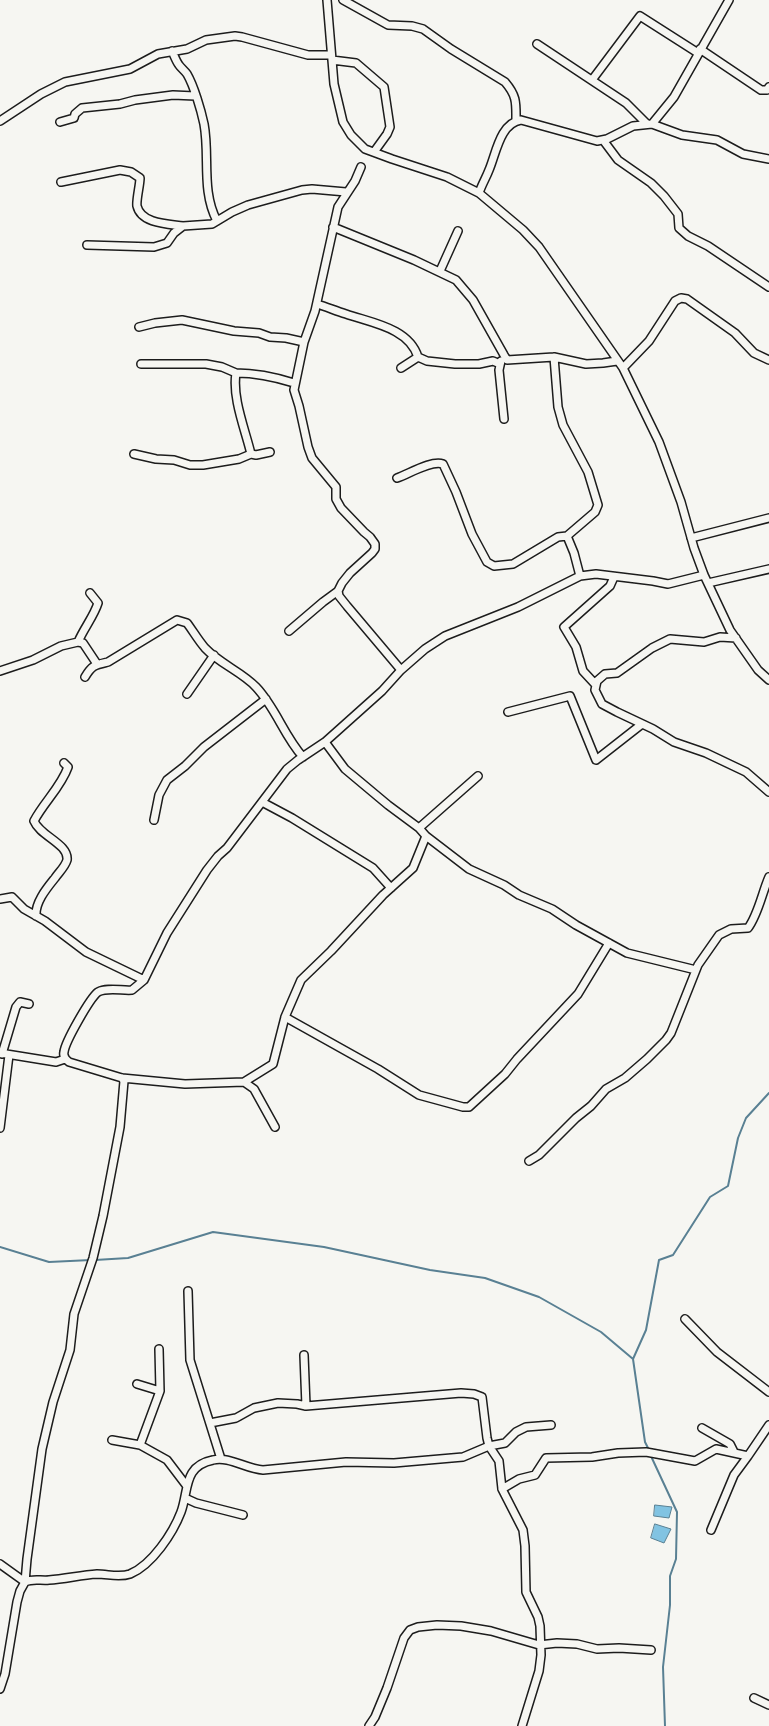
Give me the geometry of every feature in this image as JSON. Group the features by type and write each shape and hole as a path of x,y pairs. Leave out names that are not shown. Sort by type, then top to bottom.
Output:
{"street":[{"path":"327,0 334,84 343,122 351,135 365,149 447,177 479,193 524,230 539,247 623,368 659,442 681,502 691,538 704,575 730,630 758,670 769,680"},
{"path":"343,0 388,24 412,26 422,29 450,49 505,82 512,90 516,99 516,120 505,132 495,152 479,193"},
{"path":"516,120 526,120 592,140 603,140 633,126 650,124 674,97 729,0"},
{"path":"592,80 640,16 761,90 767,90 769,87"},
{"path":"0,121 41,94 65,82 130,69 158,54 187,49 209,39 235,36 308,55 331,57 356,63 384,87 390,127 387,134 374,152"},
{"path":"537,44 626,103 650,124 682,135 717,140 743,154 769,159"},
{"path":"172,51 179,65 193,86 204,125 208,177 207,190 212,211 217,221"},
{"path":"60,122 74,118 75,114 82,108 120,104 173,95 195,96"},
{"path":"603,140 618,160 651,183 664,196 678,214 679,228 688,236 708,246 769,287"},
{"path":"289,631 338,591 350,573 375,549 375,544 370,537 342,508 336,499 336,487 312,458 294,390 294,383 298,373 304,342 312,323 317,304 338,207 346,192 355,181 361,167"},
{"path":"61,182 120,170 131,172 140,178 137,205 140,211 147,218 156,222 183,226 207,225 248,205 302,190 312,189 346,192"},
{"path":"87,245 154,247 167,243 174,233 183,226"},
{"path":"333,228 440,271 456,280 466,290 508,360 554,357 586,364 618,361"},
{"path":"440,271 458,231"},
{"path":"623,368 649,340 675,301 682,298 687,299 735,333 754,353 769,360"},
{"path":"317,304 389,328 408,340 415,348 418,357 427,361 455,364 479,364 493,361 500,364"},
{"path":"139,327 155,323 182,320 234,331 258,333 270,337 286,338 304,342"},
{"path":"504,355 499,370 504,419"},
{"path":"401,368 418,357"},
{"path":"397,478 427,465 439,463 443,464 456,492 472,534 487,562 494,566 513,564 558,537 567,536 595,512 598,504 588,472 563,425 558,407 554,357"},
{"path":"141,364 206,364 222,367 236,373 254,373 280,378 294,383"},
{"path":"236,373 235,382 238,402 251,454"},
{"path":"134,454 174,460 190,465 203,465 239,459 251,454 256,455 270,452"},
{"path":"691,538 769,518"},
{"path":"567,536 574,553 580,576"},
{"path":"708,583 769,569"},
{"path":"426,836 413,868 391,888 301,980 285,1017 273,1064 244,1082 185,1084 122,1078 74,1065 65,1059 64,1053 67,1043 90,1001 97,993 103,990 132,990 144,980 167,932 207,870 218,856 227,848 287,769 325,742 382,691 401,670 425,649 445,636 518,608 580,576 596,574 668,584 704,575"},
{"path":"596,685 583,671 576,648 564,627 610,586 614,577"},
{"path":"338,591 339,596 401,670"},
{"path":"78,642 84,628 96,610 98,602 90,593"},
{"path":"85,677 91,668 97,664 108,662 178,620 187,623 205,648 246,678 266,699 276,713 294,746 303,757"},
{"path":"736,638 720,637 704,642 670,639 652,648 617,673 605,674 597,680 595,690 602,704 674,742 706,753 746,772 769,792"},
{"path":"0,671 33,660 62,646 78,642 83,643 97,664"},
{"path":"187,694 214,655"},
{"path":"508,712 570,696 596,760 642,724"},
{"path":"154,820 159,795 167,780 185,766 204,747 266,699"},
{"path":"325,742 346,769 388,805 419,828 426,836 469,869 504,885 519,895 546,906 576,925 627,953 696,970"},
{"path":"36,916 39,901 60,872 66,860 67,852 64,848 44,834 34,821 65,776 68,767 64,763"},
{"path":"419,828 478,776"},
{"path":"262,802 292,818 373,868 391,888"},
{"path":"528,1161 539,1155 606,1089 625,1078 647,1060 666,1040 671,1033 698,965 718,935 731,929 748,928 754,921 762,893 769,878"},
{"path":"0,899 12,897 24,909 86,952 144,980"},
{"path":"285,1017 378,1069 419,1095 463,1107 469,1107 505,1074 517,1059 578,994 609,943"},
{"path":"0,1128 3,1054 16,1007 20,1002 29,1004"},
{"path":"3,1054 56,1062 65,1059"},
{"path":"0,1689 6,1674 17,1602 20,1591 25,1582 42,1449 53,1402 70,1350 74,1314 92,1258 103,1216 120,1127 124,1081 122,1078"},
{"path":"244,1082 254,1089 275,1127"},
{"path":"188,1291 190,1360 221,1459"},
{"path":"685,1319 717,1352 769,1392"},
{"path":"140,1445 160,1391 159,1349"},
{"path":"304,1355 306,1406"},
{"path":"137,1384 160,1391"},
{"path":"210,1424 236,1418 254,1408 278,1403 306,1406 461,1393 474,1394 482,1397 489,1446 499,1461 502,1489 522,1530 525,1546 526,1592 538,1617 540,1626 539,1645 541,1655 539,1672 522,1726"},
{"path":"25,1582 30,1580 50,1580 98,1574 114,1576 130,1574 150,1560 167,1538 180,1514 185,1498 186,1485 194,1470 202,1464 213,1460 221,1459 253,1470 263,1470 346,1462 394,1463 463,1457 489,1446 505,1443 516,1432 526,1427 551,1425"},
{"path":"711,1530 734,1475 769,1425"},
{"path":"702,1428 730,1444 734,1452"},
{"path":"112,1440 140,1445 167,1460 186,1485"},
{"path":"502,1489 519,1479 535,1475 546,1458 592,1457 618,1453 649,1452 695,1461 716,1449 748,1456"},
{"path":"185,1498 243,1515"},
{"path":"0,1564 25,1582"},
{"path":"369,1726 375,1717 387,1688 404,1638 410,1630 418,1627 437,1625 461,1626 491,1631 539,1645 557,1643 577,1644 596,1649 619,1648 651,1650"},
{"path":"754,1698 769,1705"}],"water":[{"path":"655,1505 672,1507 669,1518 654,1516"},
{"path":"655,1524 671,1529 664,1543 651,1538"}],"waterway":[{"path":"649,1450 645,1442 633,1359 646,1330 659,1260 673,1255 710,1197 728,1186 738,1138 746,1118 769,1093"},
{"path":"95,1260 128,1258 213,1232 324,1247 430,1270 485,1278 539,1297 601,1332 633,1359"},
{"path":"0,1247 49,1262 91,1260"},
{"path":"650,1454 677,1512 676,1559 670,1576 670,1605 663,1667 665,1726"}]}
